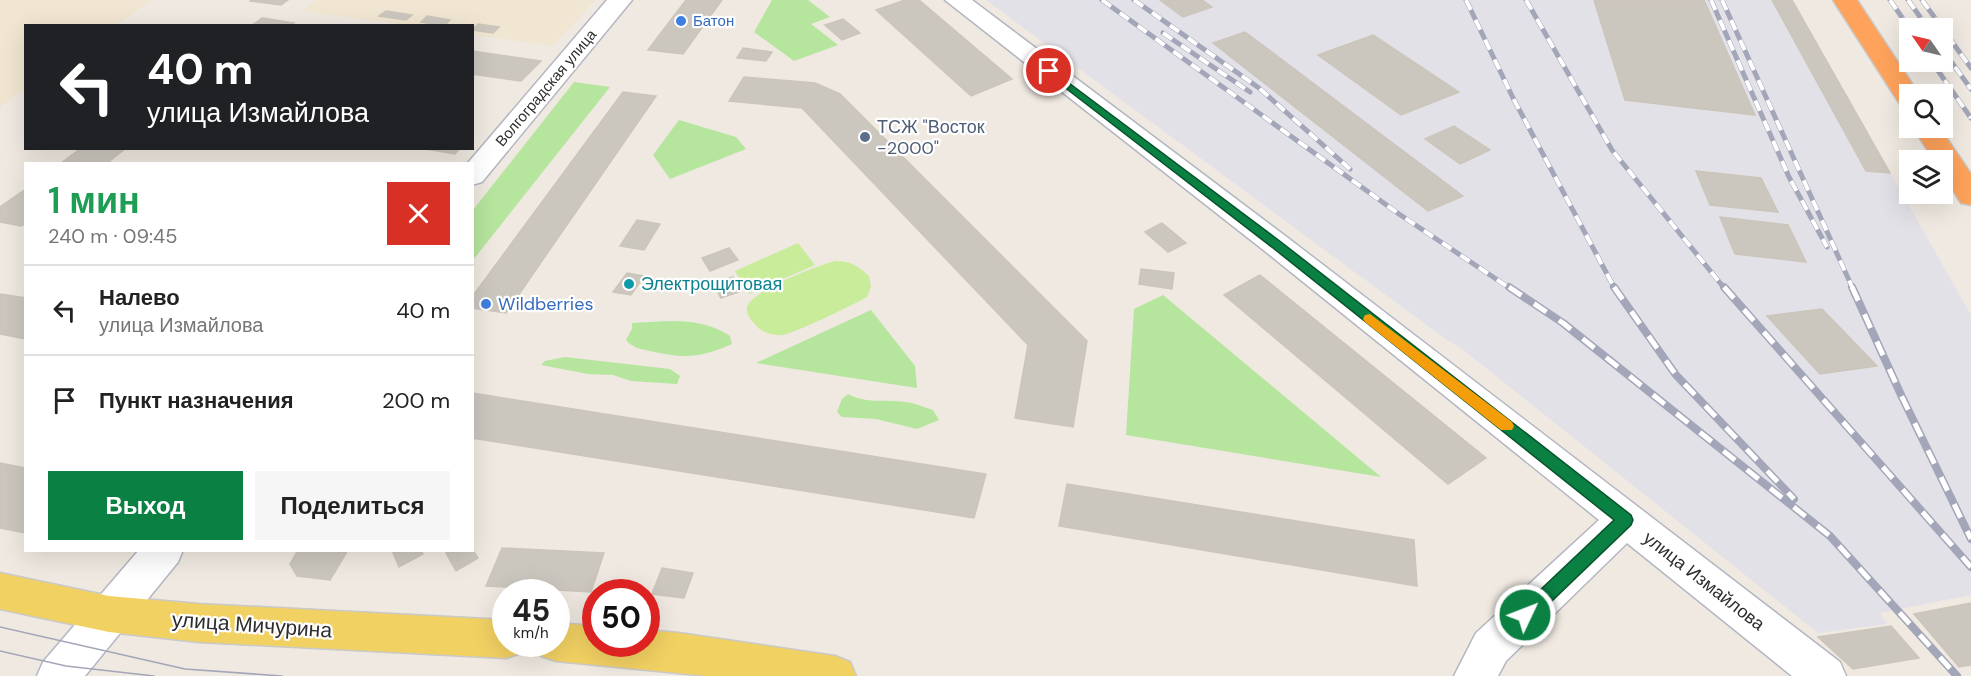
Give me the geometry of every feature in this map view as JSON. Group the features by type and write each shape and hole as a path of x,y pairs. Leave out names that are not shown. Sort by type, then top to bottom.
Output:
{"highway":[{"path":"1845,0 1900,84"},
{"path":"1934,138 1971,195"}],"main road":[{"name":"Волгоградская улица","path":"474,174 620,0"},
{"name":"улица Измайлова","path":"957,0 1286,253 1825,676"},
{"path":"1475,676 1491,647 1625,520"},
{"path":"58,676 162,552"},
{"name":"улица Мичурина","path":"0,591 110,614 199,623 492,638"},
{"path":"570,643 679,652 835,676"}],"shaded area":[{"path":"0,0 152,0 117,24 24,24 24,90 0,107"},
{"path":"316,0 595,0 553,46 474,35 474,24 399,24 302,11"},
{"path":"986,0 1792,0 1899,188 1899,204 1908,204 1971,315 1971,595 1880,613 1887,624 1818,633 1461,348 1444,338"}],"green space":[{"path":"772,0 808,0 830,17 811,24 838,45 794,61 754,32"},
{"path":"574,82 610,87 474,259 474,209"},
{"path":"679,120 736,137 746,149 670,179 653,155"},
{"path":"798,243 815,265 749,294 735,271"},
{"path":"835,261 854,265 869,276 871,287 867,297 812,324 783,335 763,331 750,318 747,307 760,294 801,273"},
{"path":"1163,295 1381,477 1126,435 1134,309"},
{"path":"871,310 915,366 917,388 756,363"},
{"path":"692,322 715,328 730,336 732,344 710,352 683,356 640,349 626,340 632,329 632,323"},
{"path":"565,357 670,369 680,376 677,384 631,381 613,375 588,374 541,365 545,361"},
{"path":"848,394 869,400 916,404 933,410 939,420 917,429 876,419 842,417 837,412 842,399"}],"building":[{"path":"251,0 288,0 281,5 250,1"},
{"path":"686,0 722,0 683,54 648,50"},
{"path":"905,0 919,0 1012,79 971,96 876,10"},
{"path":"1160,0 1202,0 1212,7 1183,17"},
{"path":"1594,0 1704,0 1755,115 1625,100"},
{"path":"1772,0 1792,0 1890,173 1866,171"},
{"path":"386,11 412,15 406,20 379,16"},
{"path":"427,16 450,20 446,24 421,22"},
{"path":"262,18 294,23 293,24 254,24"},
{"path":"843,19 860,33 842,40 825,25"},
{"path":"478,24 499,27 493,33 474,30"},
{"path":"1245,32 1463,196 1428,211 1213,43"},
{"path":"1373,35 1459,92 1401,115 1318,55"},
{"path":"743,48 772,52 766,61 737,58"},
{"path":"474,51 541,61 521,81 474,74"},
{"path":"744,77 815,83 840,94 1087,341 1073,427 1015,418 1028,345 802,108 729,101"},
{"path":"623,92 656,96 506,313 474,308 474,294"},
{"path":"1454,126 1490,150 1460,164 1425,139"},
{"path":"78,150 124,150 108,162 63,162"},
{"path":"432,150 458,150 455,154"},
{"path":"1696,171 1761,178 1778,212 1710,205"},
{"path":"24,190 24,224 21,226 0,222 0,207"},
{"path":"1720,217 1788,225 1806,262 1735,254"},
{"path":"637,220 660,224 644,250 620,246"},
{"path":"1162,223 1186,243 1168,252 1145,232"},
{"path":"729,248 738,260 710,271 702,258"},
{"path":"1141,269 1174,273 1172,289 1139,284"},
{"name":"Электрощитовая","path":"627,273 644,276 631,295 613,292"},
{"path":"1260,275 1486,458 1448,484 1224,295"},
{"path":"733,277 741,291 721,298 713,284"},
{"path":"0,294 24,298 24,339 0,334"},
{"path":"1822,309 1877,366 1820,374 1767,316"},
{"path":"474,393 986,474 974,518 474,438"},
{"path":"0,463 24,468 24,533 0,528"},
{"path":"1067,484 1414,540 1417,586 1059,526"},
{"path":"502,548 604,553 595,579 582,579 582,591 570,591 570,579 492,579 492,586 486,586"},
{"path":"297,552 347,552 330,580 297,576 290,564"},
{"path":"393,552 422,552 423,554 399,567"},
{"path":"474,552 478,558 456,571 446,553"},
{"path":"662,568 693,573 684,598 660,595 660,579 658,579"},
{"path":"1971,603 1971,665 1959,667 1914,614"},
{"path":"1891,626 1919,658 1853,669 1818,637"}],"tram line":[{"path":"0,627 185,669 282,676"},
{"path":"0,651 66,666 154,676"}],"railway":[{"path":"1102,0 1399,214 1511,289"},
{"path":"1134,0 1259,88 1350,169"},
{"path":"1466,0 1513,98 1615,289"},
{"path":"1526,0 1612,150 1725,289"},
{"path":"1711,0 1789,177 1827,247"},
{"path":"1722,0 1853,289"},
{"path":"1890,0 1902,18"},
{"path":"1908,0 1921,18"},
{"path":"1922,0 1971,68"},
{"path":"1163,33 1250,92"},
{"path":"1953,64 1971,89"},
{"path":"1939,72 1971,118"},
{"path":"1509,287 1563,323 1830,536 1957,676"},
{"path":"1614,287 1676,375 1794,499"},
{"path":"1724,287 1971,567"},
{"path":"1852,287 1971,539"}],"slow traffic":[{"path":"1370,319 1507,426"}],"place":[{"name":"Батон","path":"681,21"},
{"name":"ТСЖ \"Восток -2000\"","path":"865,137"},
{"name":"Электрощитовая","path":"629,284"},
{"name":"Wildberries","path":"486,304"}],"route":[{"path":"1049,71 1277,245 1625,520 1525,615"}]}
